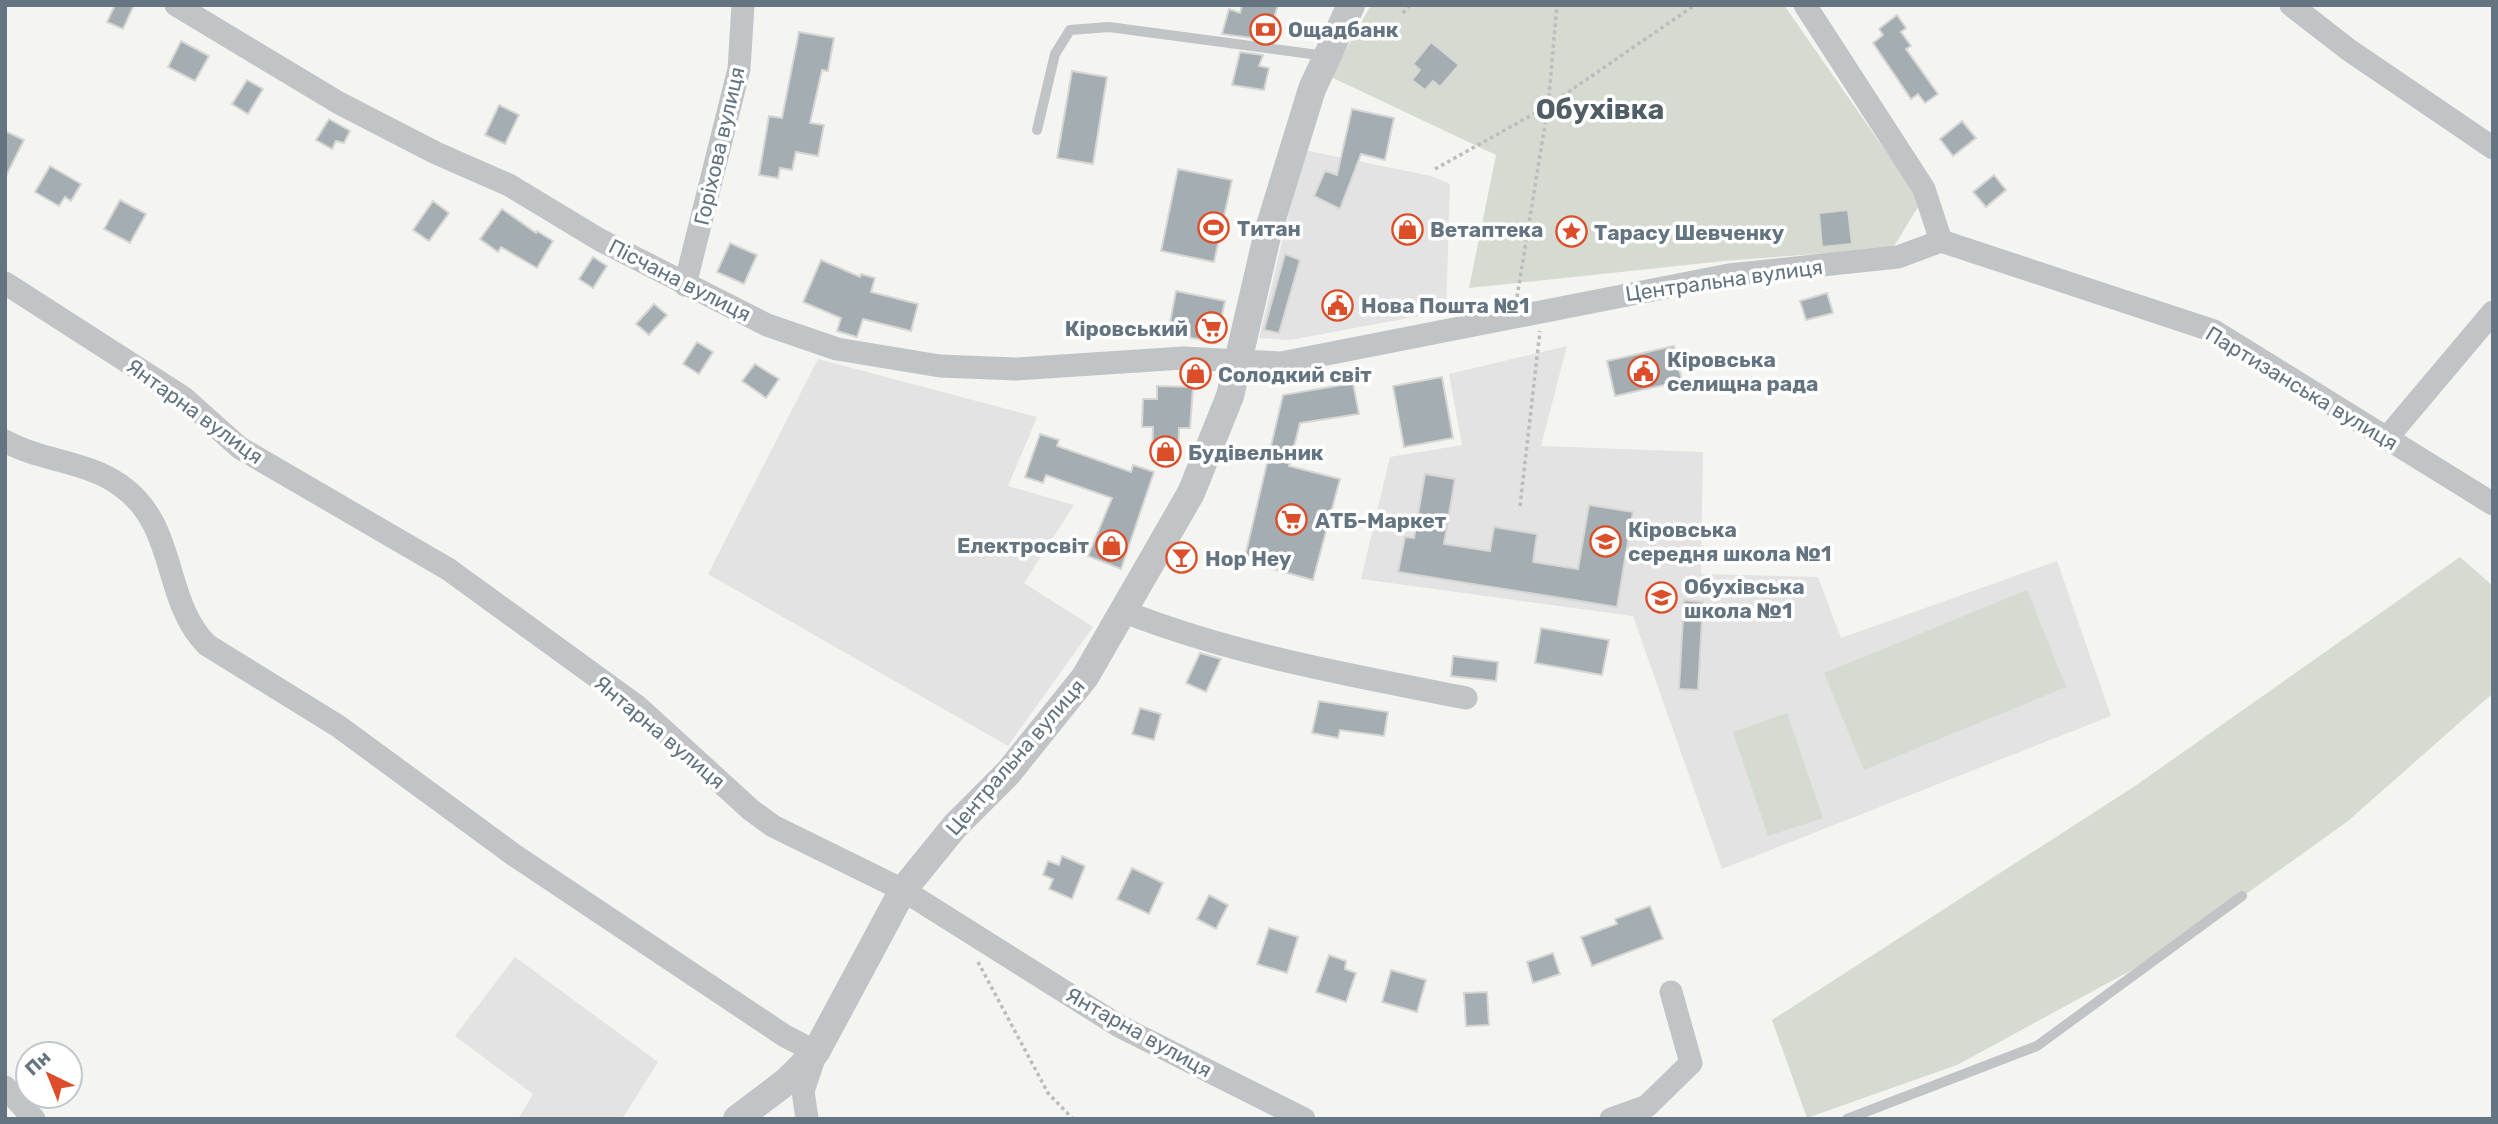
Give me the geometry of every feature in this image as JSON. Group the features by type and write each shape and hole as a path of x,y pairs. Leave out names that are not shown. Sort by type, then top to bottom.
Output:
{"street":[{"name":"Пісчана вулиця","path":"176,5 339,103 436,153 509,185 600,240 685,285 767,324 837,349 940,366 1016,369 1183,358 1237,360"},
{"name":"Горіхова вулиця","path":"685,285 739,69 743,5"},
{"name":"Центральна вулиця","path":"737,1119 787,1081 816,1052 903,890 955,826 1008,772 1085,677 1125,612 1191,493 1212,448 1230,396 1268,232 1312,89 1351,5"},
{"path":"1805,5 1924,189 1941,241"},
{"path":"2291,5 2349,50 2493,148"},
{"name":"Центральна вулиця","path":"1237,360 1281,363 1729,275 1898,257 1941,241"},
{"name":"Партизанська вулиця","path":"1941,241 2214,331 2493,504"},
{"name":"Янтарна вулиця","path":"5,283 184,398 240,448 448,569 637,706 751,810 773,826 903,890 1119,1026 1304,1119"},
{"path":"2386,439 2493,312"},
{"path":"5,441 22,451 90,470 119,484 143,506 162,537 193,632 207,645 338,726 525,862 785,1036 816,1052 803,1091 807,1119"},
{"path":"1125,612 1176,632 1270,658 1466,698"},
{"path":"1611,1119 1647,1106 1691,1063 1671,992"},
{"path":"5,1087 34,1119"}],"lane":[{"path":"1037,130 1055,54 1070,30 1109,27 1325,57"},
{"path":"1847,1119 2036,1046 2242,897"}],"path":[{"path":"1403,13 1410,5"},
{"path":"1513,316 1548,106 1557,5"},
{"path":"1434,169 1548,106 1695,5"},
{"path":"1520,506 1543,310"},
{"path":"960,926 1048,1093 1073,1119"}],"shaded area":[{"path":"1371,5 1784,5 1921,202 1893,248 1724,261 1469,288 1496,155 1331,77"},
{"path":"1304,150 1431,176 1450,184 1446,311 1290,340 1259,338"},
{"name":"Обухівська школа №1","path":"1567,346 1541,446 1703,452 1701,574 1818,577 1841,638 2057,561 2111,716 1722,869 1633,616 1361,579 1390,457 1462,445 1449,374"},
{"path":"818,359 1037,417 1008,486 1074,505 1024,583 1093,627 1008,746 708,574"},
{"path":"2460,557 2493,586 2493,693 2348,821 2165,952 1957,1065 1807,1118 1772,1020 2135,786"},
{"path":"2027,590 2066,687 1864,770 1824,673"},
{"path":"1787,713 1823,818 1768,836 1733,732"},
{"path":"515,957 658,1062 622,1119 518,1119 533,1094 455,1036"}],"building":[{"path":"115,5 134,5 123,29 107,22"},
{"path":"1242,5 1278,5 1267,40 1222,34 1229,9 1240,13"},
{"path":"1897,15 1906,28 1901,32 1911,46 1906,49 1938,94 1925,103 1918,94 1911,99 1873,43 1883,35 1879,29"},
{"path":"799,32 834,38 828,71 822,70 810,123 824,125 818,156 796,152 792,170 780,168 778,178 759,175 769,116 782,118"},
{"path":"181,41 209,56 195,81 168,67"},
{"path":"1431,42 1459,65 1440,87 1433,81 1425,90 1412,80 1420,70 1413,64"},
{"path":"1240,52 1263,55 1259,66 1269,68 1264,90 1232,85"},
{"path":"1072,71 1107,77 1093,164 1057,158"},
{"path":"247,80 263,89 248,114 232,104"},
{"path":"499,105 519,115 505,144 485,135"},
{"path":"1352,109 1394,118 1385,160 1361,154 1340,209 1314,196 1325,171 1337,175"},
{"path":"329,119 350,131 344,143 336,141 332,149 316,140"},
{"path":"1962,121 1976,138 1953,156 1940,139"},
{"path":"5,131 24,140 5,178"},
{"path":"50,166 81,184 71,201 65,197 59,206 35,192"},
{"path":"1178,169 1232,180 1214,262 1161,251"},
{"path":"1994,175 2006,190 1986,207 1973,192"},
{"path":"120,200 146,214 130,243 104,229"},
{"path":"433,201 449,213 429,241 413,230"},
{"path":"502,209 536,233 537,231 553,241 537,268 501,247 498,252 480,239"},
{"path":"1848,210 1852,244 1822,247 1819,213"},
{"path":"730,243 757,255 744,284 717,272"},
{"path":"1285,254 1300,260 1279,333 1264,330"},
{"path":"593,257 607,266 593,288 579,279"},
{"path":"821,260 860,277 861,274 875,278 871,292 918,304 911,331 863,319 857,337 837,331 841,318 803,302"},
{"path":"1176,291 1225,301 1216,343 1168,333"},
{"path":"1827,293 1833,313 1806,320 1800,301"},
{"path":"654,304 667,315 649,335 636,324"},
{"path":"697,342 713,352 699,374 683,364"},
{"name":"Кіровська селищна рада","path":"1674,346 1682,381 1615,396 1607,361"},
{"path":"755,364 779,379 766,398 742,381"},
{"path":"1442,377 1453,438 1404,447 1393,386"},
{"name":"АТБ-Маркет","path":"1353,383 1359,414 1300,423 1289,466 1340,479 1313,580 1244,561 1283,395"},
{"path":"1157,386 1193,387 1190,428 1179,428 1178,462 1152,461 1153,427 1142,427 1143,399 1157,399"},
{"path":"1040,434 1059,440 1057,446 1131,472 1133,465 1154,472 1121,569 1088,556 1112,498 1046,475 1043,483 1025,477"},
{"name":"Кіровська середня школа №1","path":"1425,474 1455,479 1444,544 1490,551 1494,527 1537,534 1533,562 1578,569 1589,505 1633,512 1617,607 1398,572 1405,537 1414,538"},
{"path":"1684,600 1703,602 1698,690 1679,689"},
{"path":"1541,628 1609,640 1602,675 1535,663"},
{"path":"1200,653 1221,659 1206,692 1186,683"},
{"path":"1453,656 1498,662 1496,681 1451,676"},
{"path":"1319,701 1388,712 1384,736 1340,730 1338,738 1312,733"},
{"path":"1140,708 1161,714 1154,740 1132,734"},
{"path":"1062,856 1085,866 1072,899 1049,889 1053,879 1043,875 1048,861 1059,865"},
{"path":"1132,868 1163,883 1149,914 1117,899"},
{"path":"1209,895 1228,905 1216,929 1197,919"},
{"path":"1650,906 1663,939 1592,966 1581,937 1617,924 1615,919"},
{"path":"1269,928 1298,937 1287,973 1257,964"},
{"path":"1553,953 1560,974 1533,983 1527,962"},
{"path":"1329,955 1346,961 1345,969 1356,973 1346,1002 1316,992"},
{"path":"1391,970 1426,980 1417,1012 1382,1002"},
{"path":"1487,992 1489,1025 1466,1026 1464,993"}],"place":[{"name":"Ощадбанк","path":"1265,29"},
{"name":"Титан","path":"1214,228"},
{"name":"Ветаптека","path":"1407,229"},
{"name":"Тарасу Шевченку","path":"1571,232"},
{"name":"Нова Пошта №1","path":"1338,305"},
{"name":"Кіровський","path":"1211,328"},
{"name":"Кіровська селищна рада","path":"1644,371"},
{"name":"Солодкий світ","path":"1195,374"},
{"name":"Будівельник","path":"1165,452"},
{"name":"АТБ-Маркет","path":"1292,520"},
{"name":"Кіровська середня школа №1","path":"1605,541"},
{"name":"Електросвіт","path":"1112,545"},
{"name":"Hop Hey","path":"1182,558"},
{"name":"Обухівська школа №1","path":"1661,598"}],"district":[{"name":"Обухівка","path":"1600,109"}]}
